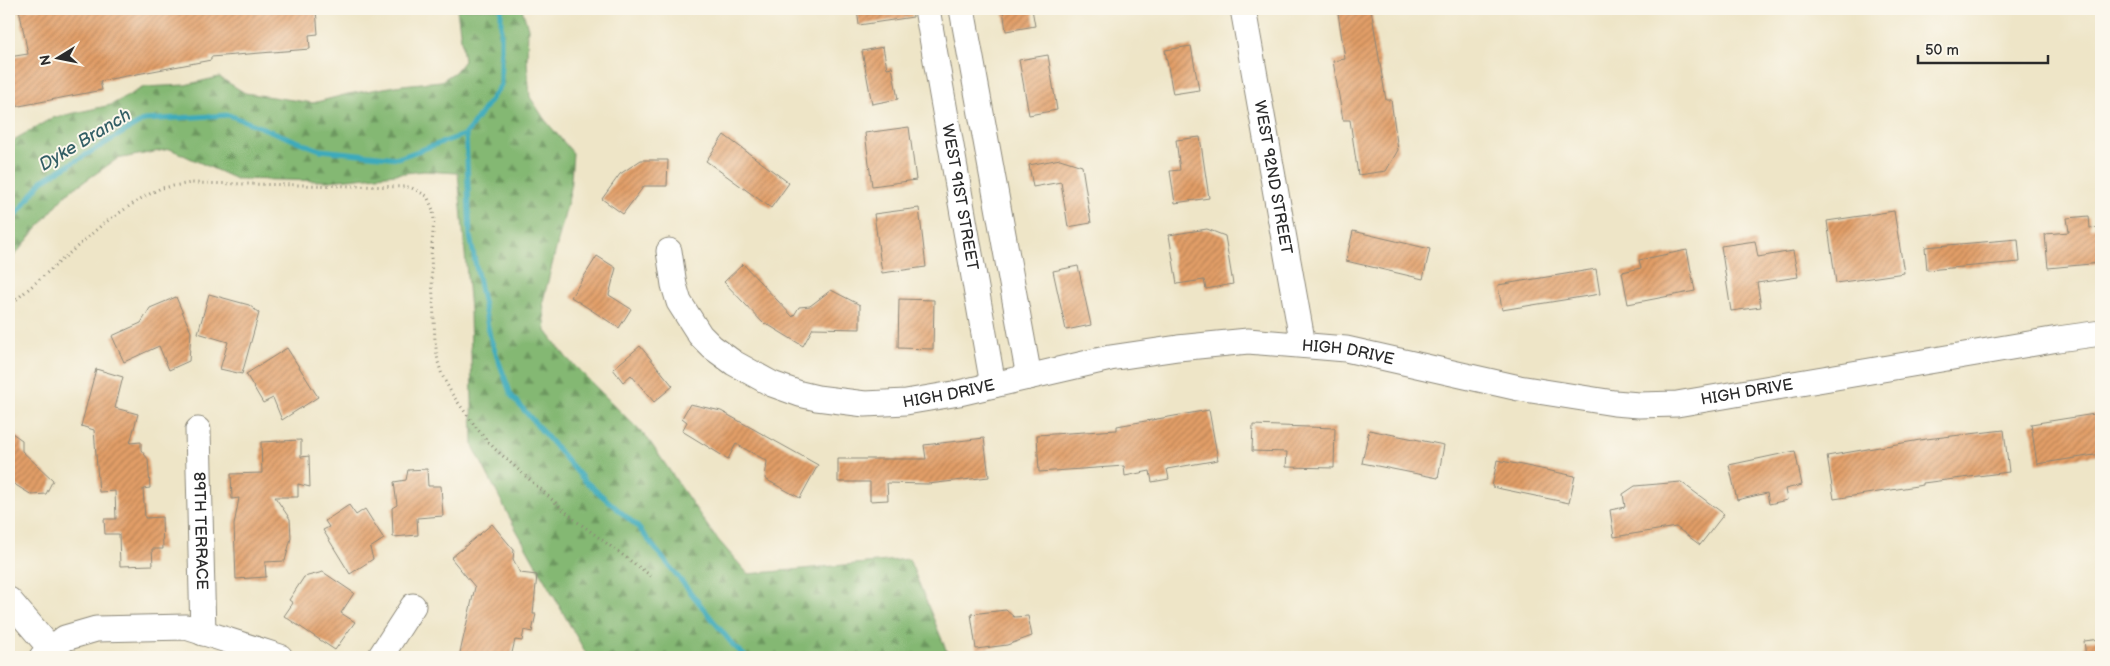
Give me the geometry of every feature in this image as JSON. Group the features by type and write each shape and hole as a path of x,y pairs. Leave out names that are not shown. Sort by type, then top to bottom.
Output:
{"street":[{"name":"WEST 91ST STREET","path":"927,9 993,385"},
{"path":"962,9 1029,377"},
{"name":"WEST 92ND STREET","path":"1244,9 1303,345"},
{"name":"HIGH DRIVE","path":"669,251 674,285 680,302 700,335 712,347 734,363 772,384 800,394 865,404 906,402 959,393 1110,358 1178,348 1248,341 1346,349 1520,388 1614,404 1677,404 2101,333"},
{"name":"89TH TERRACE","path":"198,430 203,632"},
{"path":"9,600 46,653 64,638 96,628 186,627 280,657"},
{"path":"380,657 413,606"}],"path":[{"path":"9,306 103,224 140,199 161,188 191,183 410,187 420,191 427,196 434,210 430,256 435,341 440,368 452,394 467,416 495,449 575,520 651,576"}],"green space":[{"path":"457,9 522,9 528,28 527,61 530,97 545,120 573,153 570,193 543,301 546,331 566,357 648,439 713,534 748,574 909,559 949,657 588,657 513,524 473,446 470,310 458,173 424,171 329,181 236,179 170,149 117,159 66,194 9,262 9,146 17,138 52,118 111,105 144,87 185,85 219,77 245,93 313,103 348,94 441,81 455,72 464,61"}],"building":[{"path":"19,9 316,9 318,34 309,35 310,49 211,57 211,60 100,81 102,90 9,108 9,57 28,54"},
{"path":"857,9 912,9 913,17 859,25"},
{"path":"1003,9 1032,9 1035,26 1006,31"},
{"path":"1371,9 1386,100 1391,100 1398,150 1386,171 1358,175 1350,120 1343,120 1333,61 1345,59 1338,13"},
{"path":"1191,46 1199,90 1173,94 1165,50"},
{"path":"883,47 887,68 892,67 898,99 872,104 862,51"},
{"path":"1048,55 1057,110 1029,115 1019,60"},
{"path":"909,127 916,180 872,186 865,133"},
{"path":"724,135 789,183 771,208 706,161"},
{"path":"1200,137 1209,198 1175,203 1170,171 1180,170 1176,140"},
{"path":"1060,159 1082,166 1091,223 1068,227 1061,182 1033,187 1029,165"},
{"path":"641,160 668,160 667,186 644,186 623,214 602,199 620,174"},
{"path":"919,208 926,267 882,273 874,214"},
{"path":"1894,211 1904,273 1836,283 1827,221"},
{"path":"2089,216 2090,228 2101,227 2101,263 2048,268 2045,234 2069,232 2067,218"},
{"path":"1207,229 1225,236 1233,284 1206,289 1204,280 1177,284 1169,235"},
{"path":"1353,231 1430,249 1423,279 1346,261"},
{"path":"2018,239 2020,262 1927,270 1925,247"},
{"path":"1755,241 1758,257 1793,251 1798,277 1757,283 1761,307 1731,311 1721,246"},
{"path":"1687,250 1695,291 1628,304 1622,272 1641,268 1639,260"},
{"path":"597,256 616,268 609,295 631,309 619,328 571,297"},
{"path":"743,264 793,317 799,307 810,306 831,290 860,305 860,329 813,328 803,346 764,324 724,282"},
{"path":"1078,266 1091,325 1066,330 1053,271"},
{"path":"1596,269 1600,294 1502,310 1498,285"},
{"path":"209,294 249,305 259,313 242,374 220,369 228,342 198,333"},
{"path":"176,297 191,332 189,361 169,370 159,346 124,362 112,336 141,323 150,308"},
{"path":"899,299 934,300 933,349 898,348"},
{"path":"640,346 673,386 654,402 631,375 623,382 613,369"},
{"path":"287,348 318,397 282,420 273,398 263,403 246,374"},
{"path":"96,369 123,377 115,408 138,414 130,443 141,442 141,450 148,459 150,488 143,489 145,518 162,517 163,549 152,549 153,565 120,566 119,534 105,534 104,519 116,519 115,491 99,492 94,430 81,426"},
{"path":"690,404 721,411 818,465 800,498 765,479 767,461 736,444 728,459 682,431 687,422 682,418"},
{"path":"1209,410 1218,460 1167,469 1169,479 1152,482 1150,471 1125,476 1124,466 1039,472 1037,435 1117,430 1117,426"},
{"path":"2101,413 2101,454 2037,464 2031,424"},
{"path":"1253,425 1335,428 1334,468 1286,467 1287,452 1252,451"},
{"path":"1369,430 1444,445 1438,478 1362,463"},
{"path":"2004,430 2009,472 1923,483 1923,485 1834,499 1827,456 1926,439"},
{"path":"9,431 22,440 22,451 53,480 46,494 32,495 9,481"},
{"path":"984,438 989,477 928,484 887,483 888,500 870,501 870,482 838,482 838,459 926,459 924,445"},
{"path":"301,440 301,457 309,456 310,487 298,484 298,497 275,497 290,519 291,538 285,561 265,562 266,577 236,579 234,525 239,498 232,499 231,474 262,473 261,442"},
{"path":"1795,451 1802,485 1785,489 1787,500 1769,504 1767,493 1737,500 1729,465"},
{"path":"1497,460 1575,476 1569,503 1492,487"},
{"path":"427,469 428,486 441,486 443,516 417,518 418,535 393,537 392,508 397,505 394,482 406,480 408,470"},
{"path":"1681,482 1724,514 1700,545 1676,527 1614,537 1610,510 1625,507 1623,494 1635,486"},
{"path":"349,505 356,515 365,509 384,539 370,548 373,559 350,574 323,530 329,527 325,521"},
{"path":"492,524 514,550 513,559 520,573 537,575 533,614 536,614 532,632 524,630 522,641 515,640 511,657 459,657 475,587 451,558"},
{"path":"323,572 354,593 341,613 355,622 335,650 284,616 293,603 289,600 304,577"},
{"path":"1006,610 1014,617 1028,616 1032,636 1007,645 976,649 971,614"},
{"path":"2101,639 2101,657 2086,657 2084,641"}],"waterway":[{"name":"Dyke Branch","path":"9,224 42,181 144,120 229,115 320,150 398,158 466,134 501,85 501,9"},
{"path":"466,134 470,236 490,337 511,395 585,481 637,526 733,645 746,657"}]}
